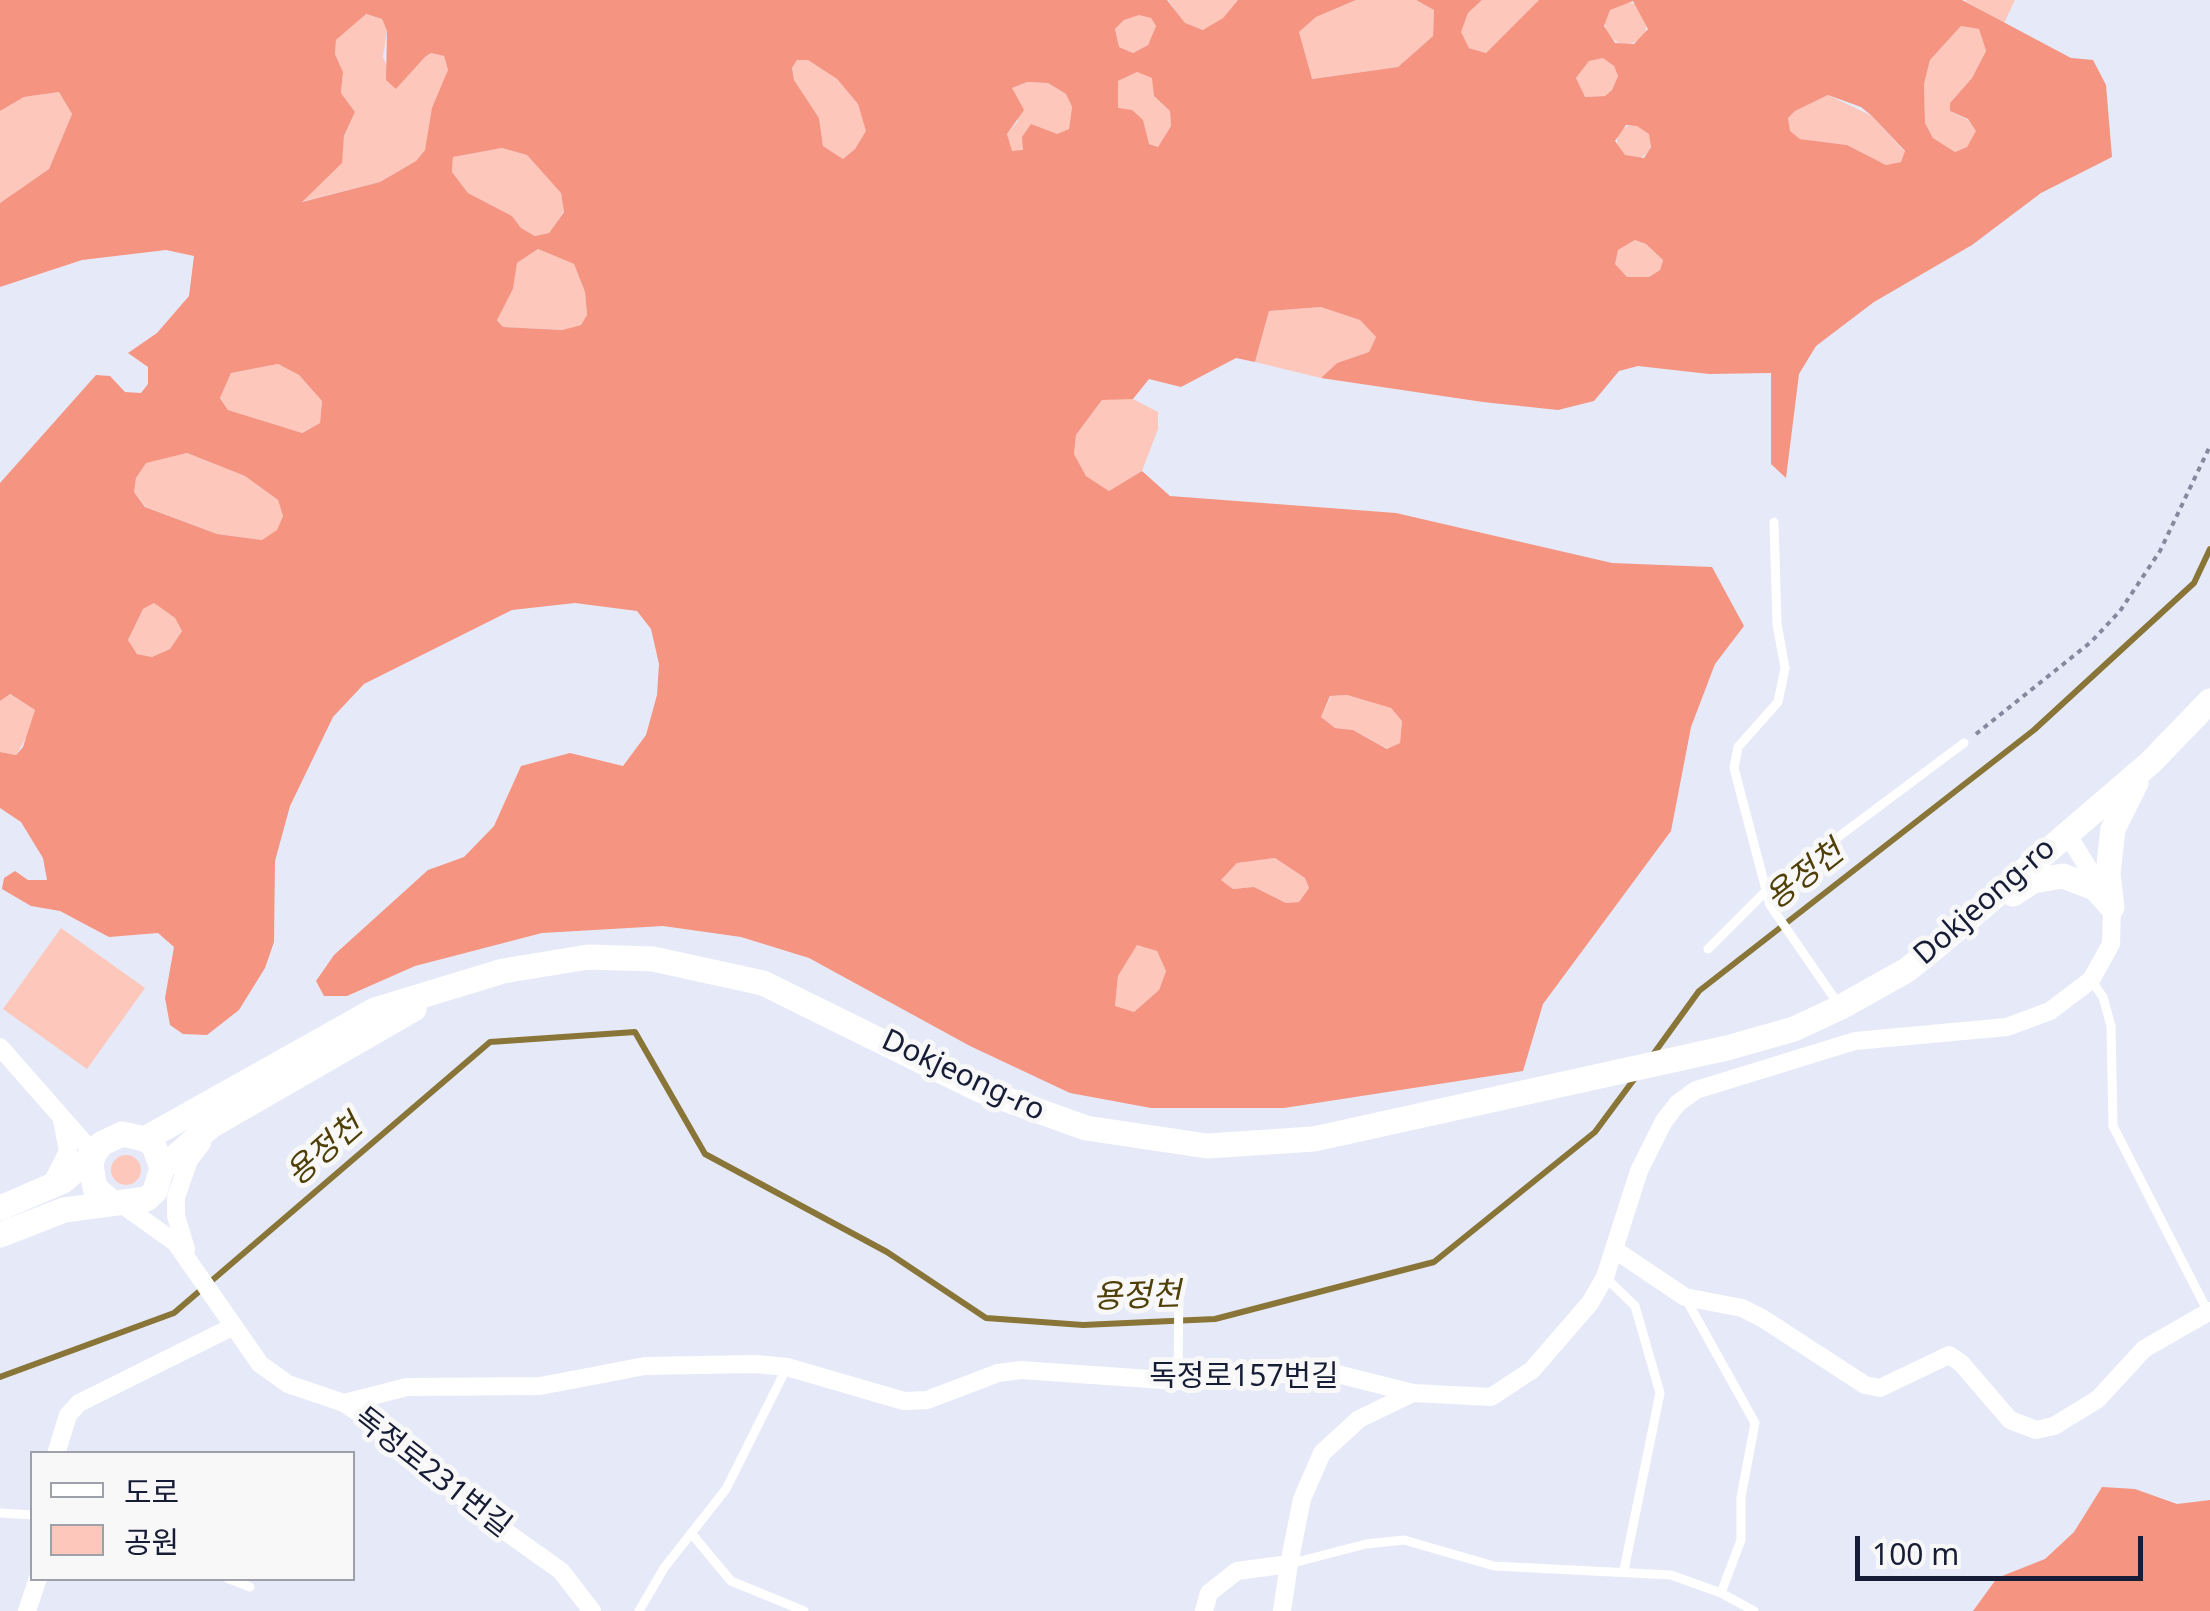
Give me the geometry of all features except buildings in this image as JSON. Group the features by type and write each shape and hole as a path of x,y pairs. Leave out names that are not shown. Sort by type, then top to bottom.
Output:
{"street":[{"name":"Dokjeong-ro","path":"133,1136 375,1010 529,965 588,957 652,959 730,973 817,1006 1014,1104 1125,1137 1207,1146 1276,1143 1470,1105 1726,1048 1794,1029 1841,1007 1906,970 1938,945 2150,763 2210,701"},
{"path":"2112,907 2108,874 2113,829 2150,763"},
{"path":"2066,832 2112,907"},
{"path":"1938,945 2047,875 2080,879 2112,907"},
{"name":"독정로157번길","path":"344,1404 407,1387 540,1386 646,1366 787,1367 904,1401 927,1400 998,1373 1021,1370 1178,1381 1325,1371 1413,1393 1474,1398 1511,1386 1562,1340 1605,1277 1639,1172 1664,1121 1678,1103 1696,1090 1830,1046 2008,1027 2050,1011 2091,980 2111,944 2112,907"},
{"name":"Dokjeong-ro","path":"162,1174 190,1140 239,1108 468,982"},
{"path":"0,1047 94,1154 91,1177 103,1197 161,1230 189,1259"},
{"path":"55,1106 92,1128 133,1136 154,1146 162,1174 166,1217 189,1259"},
{"path":"41,1192 64,1166 68,1151 66,1126 55,1106"},
{"path":"189,1259 176,1216 181,1179 203,1142 239,1108"},
{"path":"0,1208 63,1181 100,1144 133,1136"},
{"path":"0,1235 64,1210 146,1199 162,1174"},
{"path":"1615,1250 1684,1297 1742,1308 1762,1318 1865,1385 1880,1388 1949,1355 1962,1363 2010,1420 2036,1430 2054,1426 2098,1400 2144,1348 2209,1313"},
{"name":"독정로231번길","path":"189,1259 272,1375 344,1404 561,1571 592,1611"},
{"path":"57,1451 68,1415 78,1403 234,1326"},
{"path":"1282,1611 1302,1499 1322,1453 1359,1419 1413,1393"},
{"path":"1204,1611 1210,1594 1237,1570 1289,1564"},
{"path":"27,1611 37,1581"}],"lane":[{"path":"1774,522 1777,624 1785,668 1778,702 1734,757 1770,904 1841,1007"},
{"path":"1708,949 1766,890 1964,743"},
{"path":"2091,980 2103,997 2111,1026 2113,1126 2209,1313"},
{"path":"1605,1277 1636,1306 1660,1393 1624,1570"},
{"path":"1178,1381 1179,1281"},
{"path":"1684,1297 1755,1423 1741,1498 1741,1540 1721,1593"},
{"path":"639,1611 726,1489 787,1367"},
{"path":"0,1513 30,1515"},
{"path":"692,1534 731,1581 804,1611"},
{"path":"1289,1564 1366,1544 1404,1540 1494,1566 1671,1575 1721,1593 1754,1611"},
{"path":"236,1581 250,1586"}],"path":[{"path":"1964,743 2091,642 2120,611 2160,551 2210,446"}],"green space":[{"path":"1168,0 1238,0 1223,18 1204,30 1185,24"},
{"path":"1356,0 1416,0 1434,10 1433,36 1398,67 1311,79 1299,32 1316,17"},
{"path":"1482,0 1539,0 1486,53 1469,48 1460,32 1468,13"},
{"path":"1966,0 2015,0 2004,23 1965,1"},
{"path":"1626,2 1641,8 1647,23 1641,38 1626,44 1611,38 1605,23 1611,8"},
{"path":"365,14 382,19 387,31 383,57 396,89 425,57 431,53 444,56 448,70 425,150 416,161 380,182 300,202 341,163 344,137 355,112 341,93 343,72 335,54 336,40"},
{"path":"1139,14 1151,18 1156,26 1148,45 1133,53 1119,47 1115,29"},
{"path":"1961,26 1979,29 1986,51 1972,78 1950,103 1950,111 1968,120 1977,131 1967,147 1955,152 1933,138 1925,123 1924,84 1930,60"},
{"path":"1603,57 1614,66 1618,76 1612,90 1605,96 1584,97 1576,78 1589,61"},
{"path":"797,60 808,60 837,79 858,104 867,131 843,159 823,146 819,118 794,80 792,68"},
{"path":"1137,72 1153,78 1154,96 1170,111 1171,126 1158,147 1149,144 1143,128 1118,108 1114,92 1118,81"},
{"path":"1027,82 1048,83 1066,94 1072,107 1069,129 1023,151 1011,151 1007,134 1018,121 1012,88"},
{"path":"59,92 72,114 49,169 0,203 0,111 24,97"},
{"path":"1828,95 1872,116 1905,152 1901,162 1886,165 1847,145 1800,139 1789,131 1788,118 1795,111"},
{"path":"1634,125 1646,130 1651,142 1646,154 1634,159 1622,154 1617,142 1622,130"},
{"path":"502,148 527,155 561,193 564,211 549,233 535,236 521,228 512,216 468,193 452,172 453,157"},
{"path":"1635,240 1646,244 1663,260 1660,270 1649,277 1627,277 1614,264 1618,250"},
{"path":"538,249 574,264 585,292 587,315 581,325 562,330 503,327 497,319 513,289 517,263"},
{"path":"1321,307 1360,320 1376,337 1369,352 1337,363 1321,378 1255,362 1269,311"},
{"path":"278,364 299,375 322,401 320,423 301,433 228,410 220,397 231,373"},
{"path":"1103,399 1133,399 1158,412 1158,429 1142,471 1109,491 1086,476 1074,454 1076,435"},
{"path":"187,453 245,476 278,500 283,516 277,531 262,540 217,534 146,507 134,492 136,478 146,462"},
{"path":"154,603 175,618 182,631 170,649 152,657 137,654 128,640 143,609"},
{"path":"9,694 35,710 33,726 16,755 0,752 0,701"},
{"path":"1347,695 1391,708 1402,721 1400,743 1388,749 1353,730 1335,728 1321,717 1331,696"},
{"path":"1275,858 1305,878 1309,888 1299,902 1286,903 1254,887 1233,889 1221,880 1237,863"},
{"path":"61,928 145,988 87,1069 3,1009"},
{"path":"1137,944 1157,951 1166,971 1159,990 1134,1012 1115,1007 1118,976"},
{"path":"126,1155 137,1159 141,1170 137,1181 126,1185 115,1181 111,1170 115,1159"}],"shaded area":[{"path":"0,0 1167,0 1185,23 1203,30 1223,18 1238,0 1356,0 1316,17 1299,32 1312,79 1398,67 1433,36 1434,10 1416,0 1482,0 1468,13 1461,32 1469,48 1486,53 1539,0 1962,0 2071,58 2093,60 2106,85 2112,157 2041,193 1972,245 1874,302 1816,346 1799,374 1786,478 1771,464 1771,373 1709,374 1638,366 1619,371 1594,401 1558,410 1483,402 1321,378 1337,363 1369,352 1376,337 1360,320 1321,307 1269,311 1255,362 1236,358 1181,387 1149,379 1133,399 1102,400 1076,435 1074,454 1086,476 1109,491 1142,471 1170,496 1396,513 1612,563 1712,567 1744,626 1715,664 1691,727 1671,831 1543,1004 1523,1071 1284,1108 1151,1108 1070,1093 970,1046 809,958 741,937 663,926 542,933 415,966 347,996 324,996 316,981 334,955 428,870 464,857 494,826 521,766 570,753 623,766 646,735 657,695 659,664 651,629 637,611 575,603 512,610 364,684 333,717 290,806 275,861 274,942 265,968 239,1010 207,1035 183,1034 170,1025 165,998 174,947 158,933 109,937 60,911 31,906 2,889 4,878 15,871 28,880 47,880 43,858 21,822 0,808 0,752 16,755 23,747 35,710 10,694 0,701 0,483 96,375 110,376 125,392 141,393 148,384 148,367 128,353 157,333 189,296 194,256 166,250 82,260 0,287 0,203 49,169 72,114 59,92 24,97 0,111","holes":["1633,1 1648,29 1634,44 1615,43 1604,26 1610,10","366,14 382,19 387,31 386,80 396,89 431,53 444,56 448,70 432,108 425,150 416,161 380,182 302,202 342,163 344,136 355,112 341,93 343,72 335,54 336,40","1139,15 1151,18 1156,26 1148,45 1133,53 1119,47 1115,29 1124,20","1961,26 1979,29 1986,51 1972,78 1950,103 1950,111 1968,119 1976,131 1967,147 1955,152 1933,138 1925,123 1924,84 1930,60","1603,58 1614,66 1618,76 1612,90 1605,96 1585,97 1576,78 1589,61","797,60 808,60 837,79 858,104 866,131 843,159 823,146 819,118 794,80 792,68","1137,72 1152,78 1154,96 1170,111 1171,126 1158,147 1149,144 1143,120 1132,110 1118,108 1118,81","1027,82 1048,83 1066,94 1072,107 1069,129 1057,134 1031,124 1022,137 1023,150 1012,151 1007,134 1024,110 1012,88","1828,95 1861,107 1905,151 1901,162 1886,165 1847,145 1800,139 1790,131 1788,118 1795,111","1626,125 1637,126 1649,134 1651,147 1644,158 1625,155 1615,141","502,148 527,155 561,193 564,212 549,233 535,236 521,228 512,216 468,193 452,172 453,157","1635,240 1646,244 1663,260 1660,270 1649,277 1627,277 1615,264 1618,250","538,249 574,264 585,292 587,315 581,325 562,330 503,327 497,320 513,289 517,263","278,364 299,375 322,401 320,423 302,433 228,410 220,398 231,373","187,453 245,476 278,500 283,516 277,530 262,540 217,534 145,507 134,492 136,478 146,463","154,603 175,618 182,631 170,649 152,657 137,654 128,640 143,609","1347,695 1391,708 1402,721 1400,743 1387,749 1353,730 1335,728 1321,717 1330,696","1275,858 1305,878 1309,888 1299,902 1286,903 1254,887 1233,889 1221,880 1237,863","1137,945 1157,951 1166,971 1159,990 1134,1012 1115,1006 1118,976"]},
{"path":"2102,1487 2135,1489 2177,1504 2210,1500 2210,1611 1973,1611 1997,1578 2045,1559 2074,1532"}],"waterway":[{"name":"용정천","path":"1652,1056 1699,991 2034,730 2194,583 2210,549"},
{"name":"용정천","path":"0,1377 174,1313 490,1042 635,1032 705,1154 887,1252 986,1318 1083,1325 1215,1319 1434,1262 1595,1132 1635,1078"}]}
